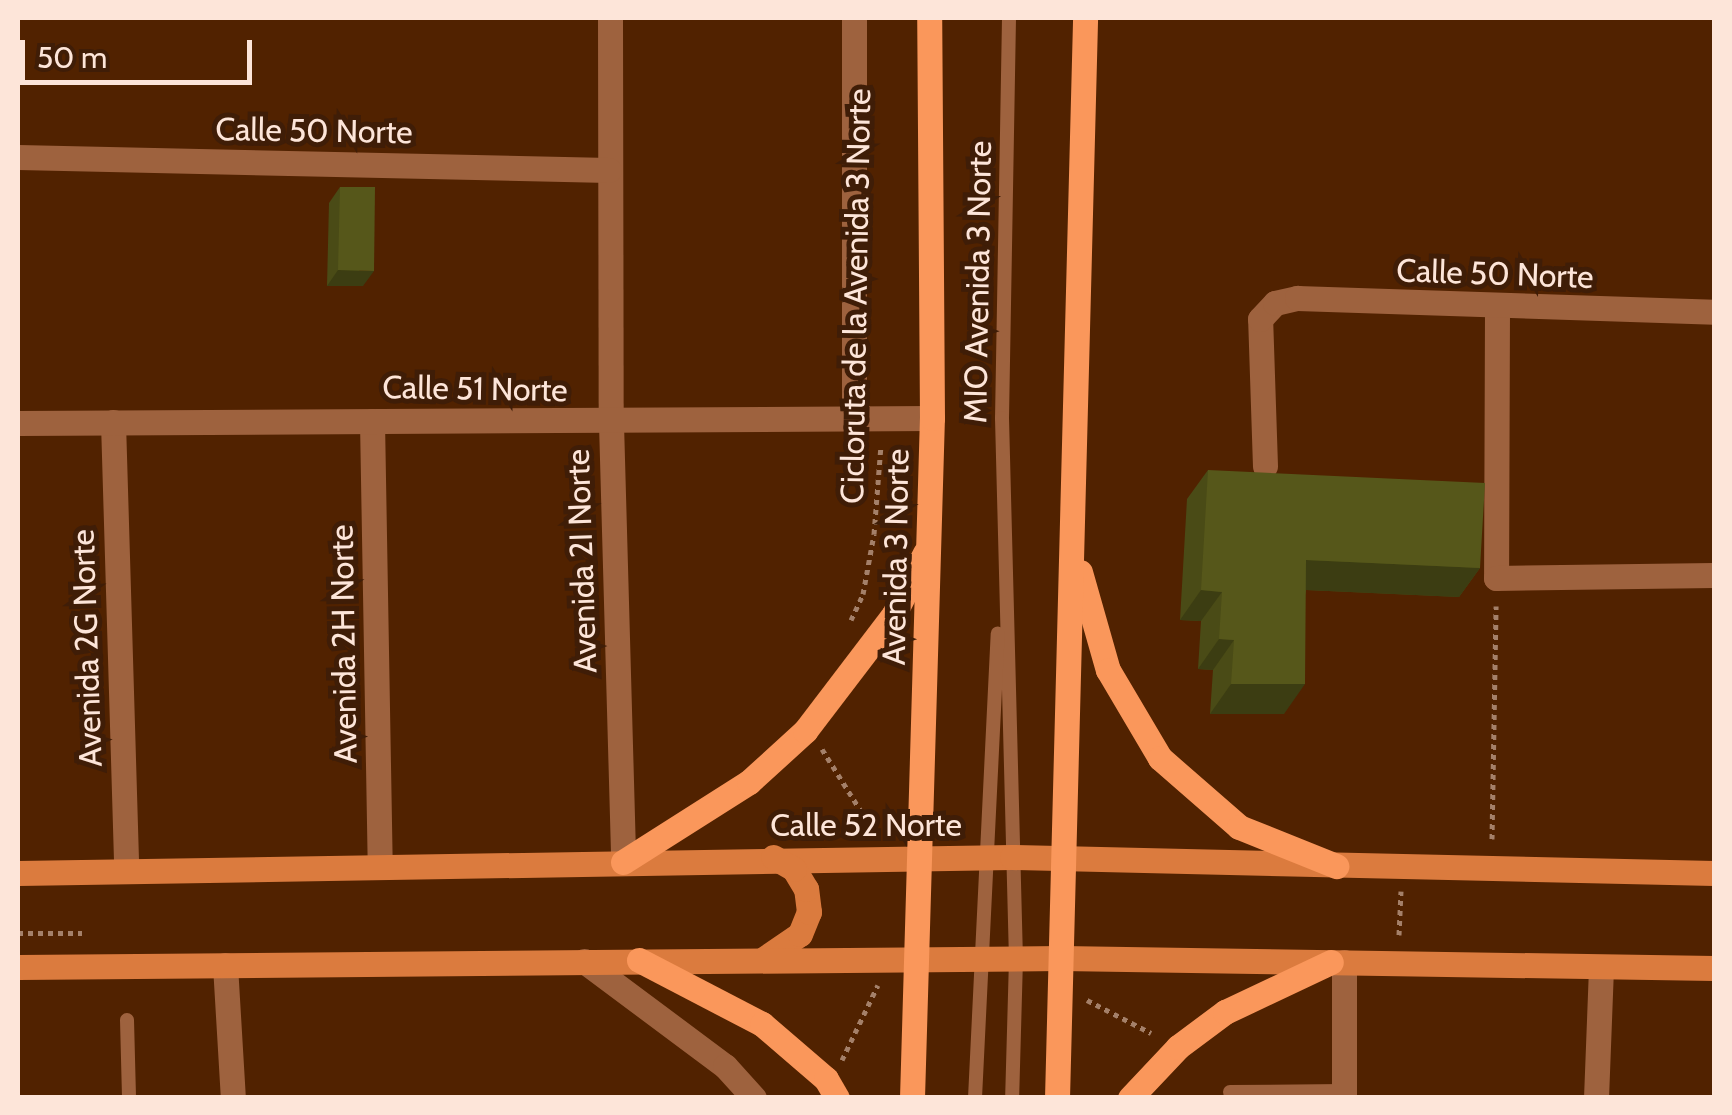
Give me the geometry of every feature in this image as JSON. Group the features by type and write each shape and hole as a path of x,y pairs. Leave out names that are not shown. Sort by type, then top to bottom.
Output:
{"main road":[{"name":"Avenida 3 Norte","path":"912,1098 923,858 932,418 929,18"},
{"path":"1057,1098 1085,18"},
{"path":"623,862 704,815 805,731 894,614 927,548"},
{"path":"1073,548 1108,670 1160,758 1239,826 1336,866"},
{"path":"760,960 800,934 808,912 806,888 794,869 773,857"},
{"name":"Calle 52 Norte","path":"18,873 773,857 1064,857 1493,872 1714,873"},
{"path":"18,968 886,958 1714,968"},
{"path":"639,960 730,1003 832,1088"},
{"path":"1130,1098 1225,1012 1337,962"}],"street":[{"name":"Avenida 2I Norte","path":"610,18 610,423 623,862"},
{"name":"Avenida 3 Norte","path":"854,18 854,418"},
{"name":"Calle 50 Norte","path":"18,157 608,170"},
{"name":"Calle 50 Norte","path":"1264,466 1260,319 1275,304 1298,298 1497,310 1714,312"},
{"path":"1497,310 1496,578 1714,575"},
{"name":"Calle 51 Norte","path":"18,423 610,423 932,418"},
{"name":"Avenida 2H Norte","path":"372,421 380,866"},
{"name":"Avenida 2G Norte","path":"113,422 126,871"},
{"path":"584,961 725,1066 754,1098"},
{"path":"1337,962 1344,1094"},
{"path":"225,965 233,1098"},
{"path":"1596,1098 1601,968"}],"lane":[{"name":"MIO Avenida 3 Norte","path":"1009,18 1004,548 1016,958 1012,1098"},
{"name":"MIO Avenida 3 Norte","path":"975,1098 984,857 1004,548"},
{"path":"127,1020 129,1098"},
{"path":"1230,1092 1344,1094"}],"path":[{"name":"Cicloruta de la Avenida 3 Norte","path":"849,624 863,594 874,534 883,418"},
{"path":"1493,872 1496,578"},
{"path":"805,731 866,812 883,858"},
{"path":"1398,940 1402,873"},
{"path":"18,933 82,933"},
{"path":"832,1088 861,1029 886,958"},
{"path":"1087,1000 1157,1036"}],"building":[{"path":"340,187 375,187 374,271 338,270"},
{"path":"1208,470 1485,483 1480,568 1306,560 1305,684 1231,684 1234,640 1219,639 1222,592 1201,590"}]}
